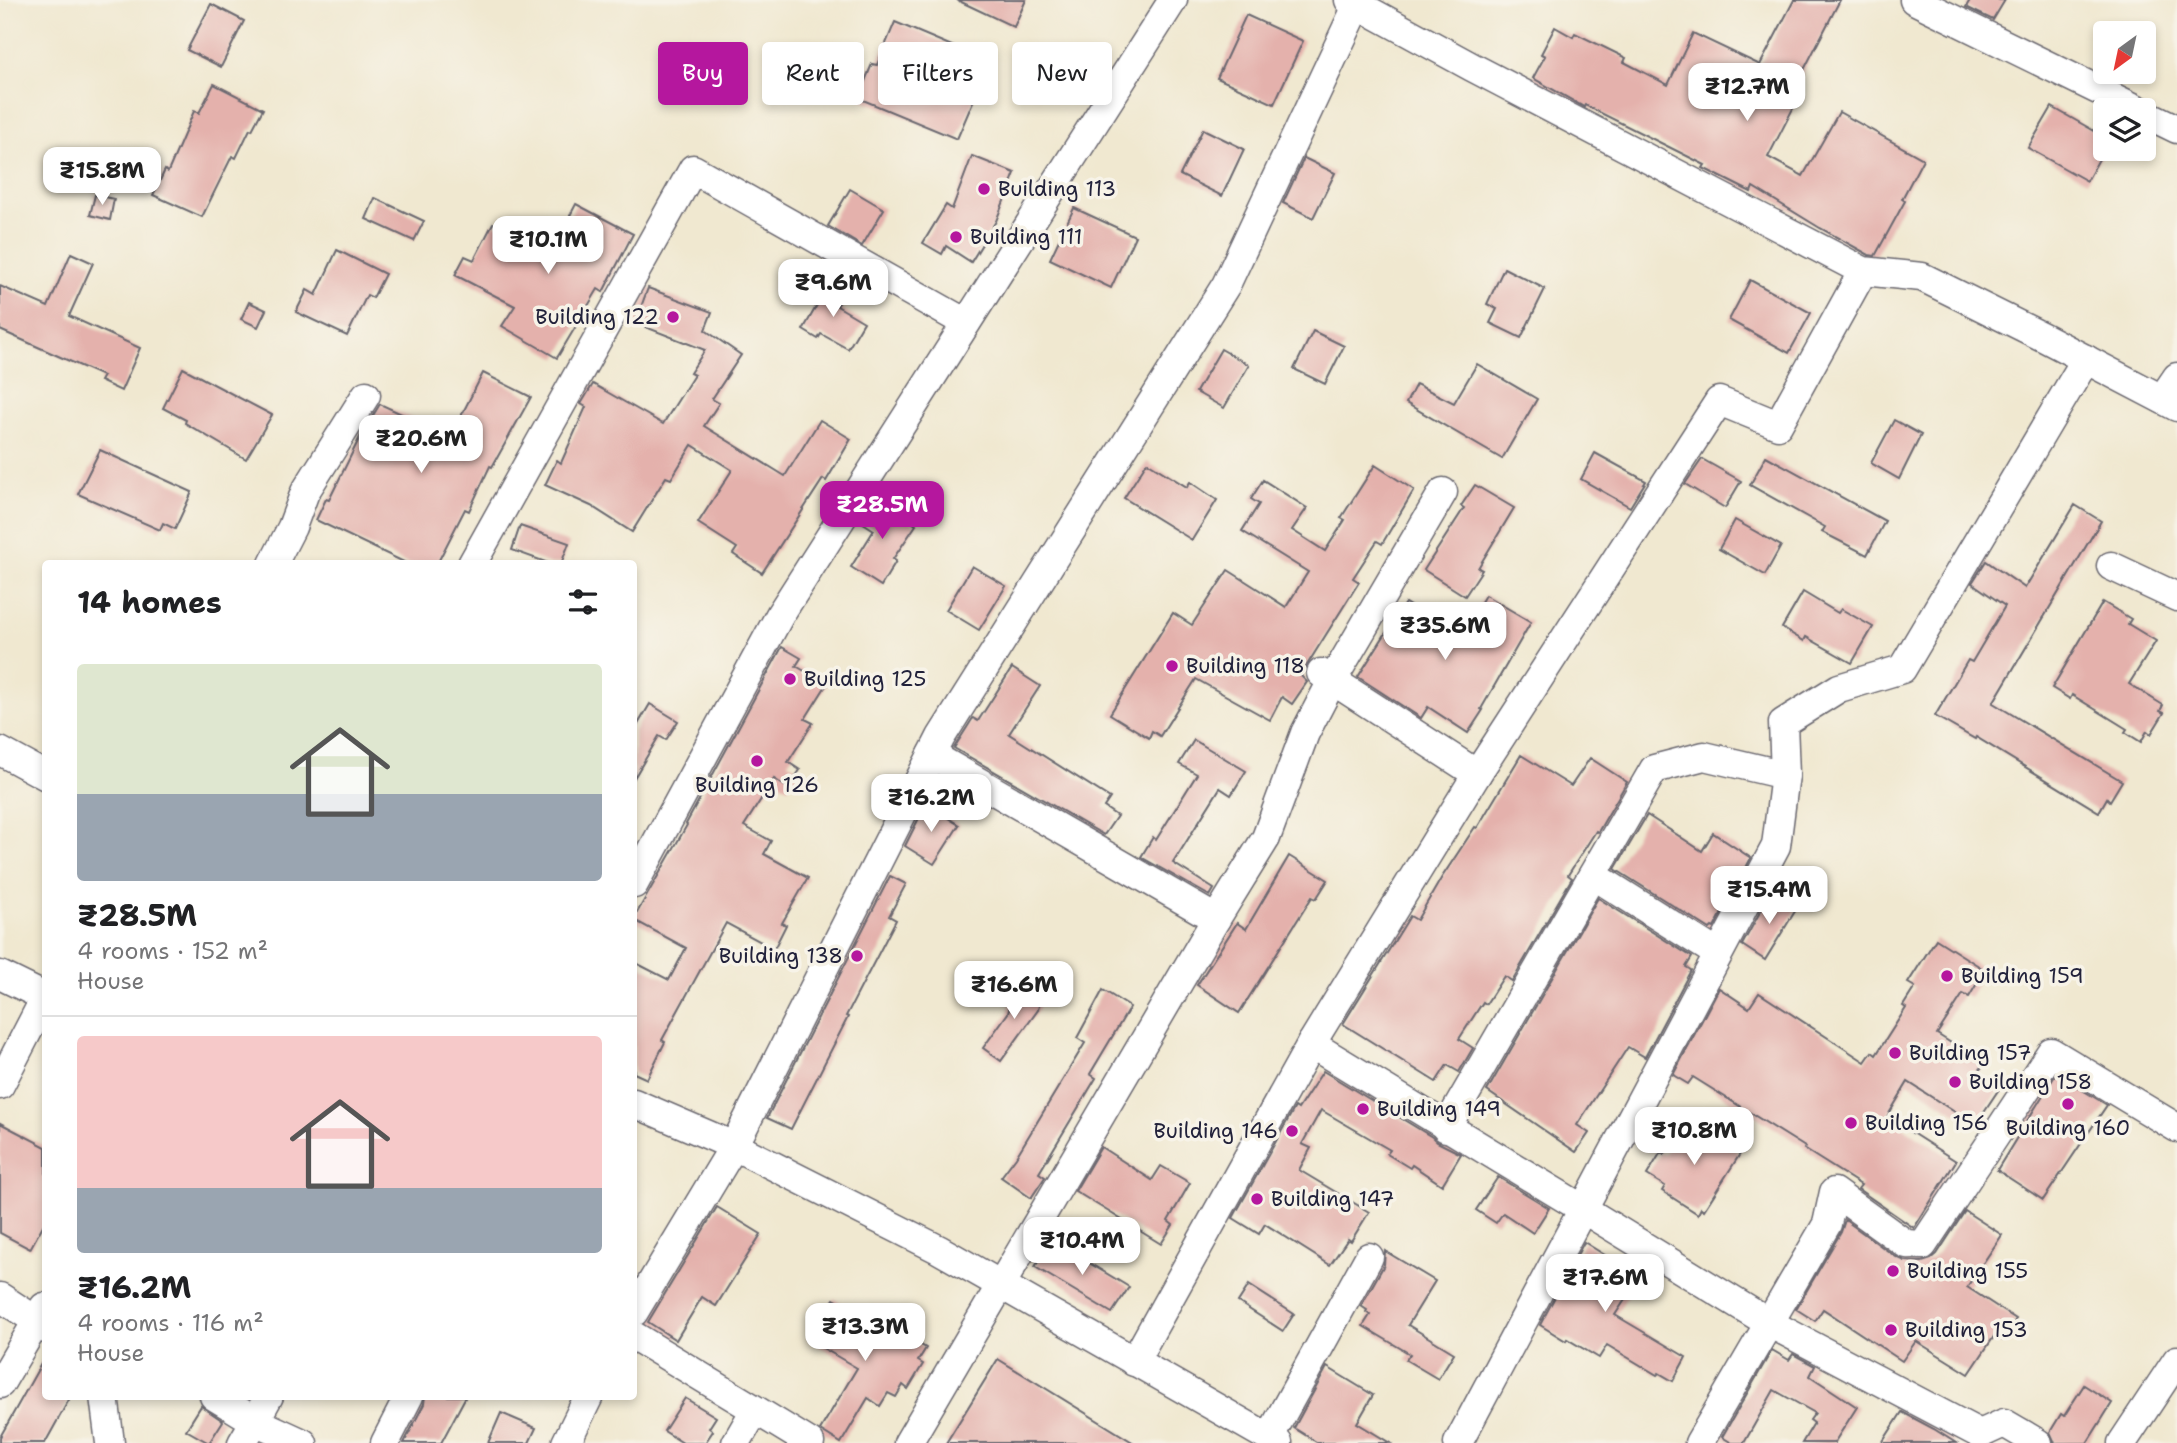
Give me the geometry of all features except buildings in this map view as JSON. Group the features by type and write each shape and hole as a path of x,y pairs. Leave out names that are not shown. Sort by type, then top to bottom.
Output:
{"street":[{"path":"637,878 781,612 1173,0"},
{"path":"1914,0 2114,98"},
{"path":"637,1307 734,1146 948,726 1226,285 1353,2 1863,271 1922,277 2086,359 2172,395"},
{"path":"2156,119 2177,129"},
{"path":"474,560 693,169 966,323"},
{"path":"1134,1362 1311,1044 1477,774 1719,401 1778,425 1863,271"},
{"path":"1458,1443 1776,846 1785,775 1783,723 1839,688 1902,669 2086,359"},
{"path":"275,560 292,527 305,492 366,395"},
{"path":"908,1443 1266,838 1326,677 1443,492"},
{"path":"2111,566 2177,597"},
{"path":"1326,677 1477,774"},
{"path":"0,751 42,774"},
{"path":"932,755 1216,919"},
{"path":"1446,1128 1654,769 1704,756 1785,775"},
{"path":"1593,875 1718,954"},
{"path":"0,975 42,995"},
{"path":"0,1085 42,1002"},
{"path":"1311,1044 1769,1323 1980,1434 2004,1423 2038,1443"},
{"path":"1699,1443 1827,1224 1835,1192 1906,1244 1923,1245 2051,1052 2177,1128"},
{"path":"637,1104 734,1146 938,1249 1134,1362 1256,1437 1369,1257"},
{"path":"0,1297 42,1318"},
{"path":"0,1384 42,1320"},
{"path":"637,1338 810,1443"},
{"path":"2122,1443 2177,1360"},
{"path":"105,1400 110,1443"},
{"path":"218,1400 249,1432 303,1443"},
{"path":"249,1432 267,1400"},
{"path":"386,1443 407,1400"},
{"path":"566,1443 587,1400"},
{"path":"736,1443 755,1410"}],"place":[{"name":"Building 113","path":"984,189"},
{"name":"Building 111","path":"956,237"},
{"name":"Building 122","path":"673,317"},
{"name":"Building 118","path":"1172,666"},
{"name":"Building 125","path":"790,679"},
{"name":"Building 126","path":"757,761"},
{"name":"Building 138","path":"857,956"},
{"name":"Building 159","path":"1947,976"},
{"name":"Building 157","path":"1895,1053"},
{"name":"Building 158","path":"1955,1082"},
{"name":"Building 160","path":"2068,1104"},
{"name":"Building 149","path":"1363,1109"},
{"name":"Building 156","path":"1851,1123"},
{"name":"Building 146","path":"1292,1131"},
{"name":"Building 147","path":"1257,1199"},
{"name":"Building 155","path":"1893,1271"},
{"name":"Building 153","path":"1891,1330"}]}
